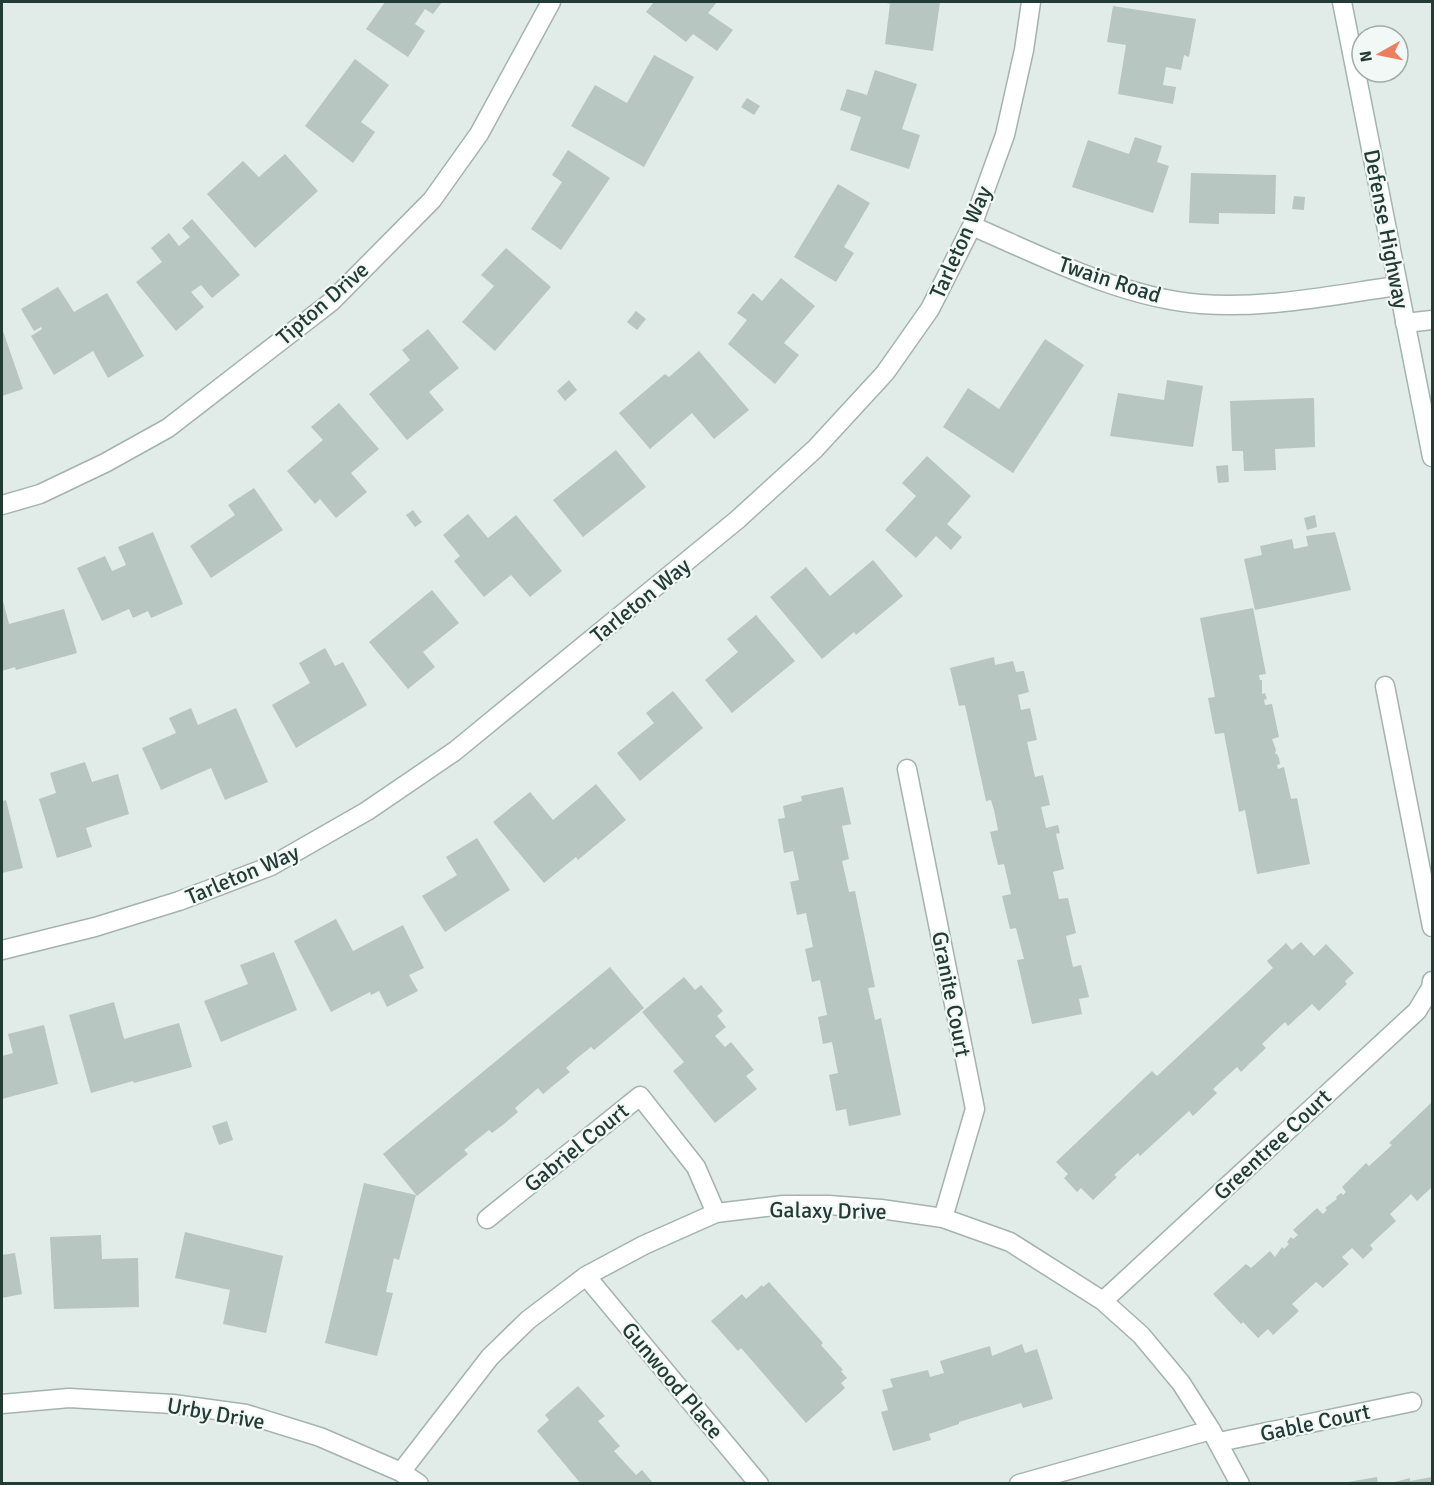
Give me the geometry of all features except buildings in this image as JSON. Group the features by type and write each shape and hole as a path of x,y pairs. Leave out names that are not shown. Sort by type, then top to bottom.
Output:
{"street":[{"name":"Tipton Drive","path":"2,506 40,494 168,429 331,302 432,200 479,134 551,2"},
{"name":"Tarleton Way","path":"2,950 95,927 179,901 271,866 367,811 455,751 737,520 815,449 885,373 930,309 972,226 1005,135 1024,50 1031,2"},
{"name":"Defense Highway","path":"1342,2 1432,457"},
{"name":"Twain Road","path":"972,226 1088,276 1141,293 1200,304 1258,305 1397,286"},
{"path":"1405,323 1432,320"},
{"path":"1385,686 1432,927"},
{"name":"Granite Court","path":"907,769 975,1109 943,1218"},
{"name":"Greentree Court","path":"1103,1301 1417,1011 1431,988 1432,981"},
{"name":"Gabriel Court","path":"487,1219 640,1096 696,1167 716,1213"},
{"name":"Galaxy Drive","path":"401,1472 490,1357 528,1320 586,1276 644,1245 716,1213 783,1205 829,1205 881,1209 943,1218 1010,1242 1103,1301 1141,1335 1175,1375 1215,1436 1240,1484"},
{"name":"Gunwood Place","path":"586,1276 759,1484"},
{"name":"Urby Drive","path":"2,1404 69,1398 173,1404 246,1414 320,1437 401,1472 419,1484"},
{"name":"Gable Court","path":"1215,1436 1412,1402"},
{"path":"1019,1484 1215,1436"}]}
